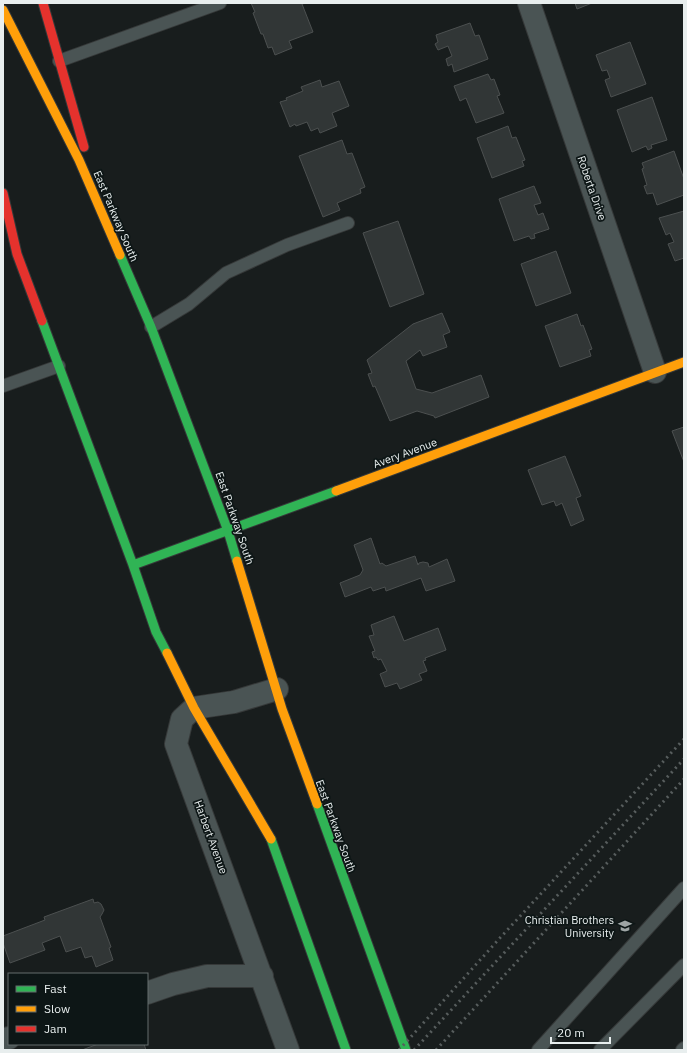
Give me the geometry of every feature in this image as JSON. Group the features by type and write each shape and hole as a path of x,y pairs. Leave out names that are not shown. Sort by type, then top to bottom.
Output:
{"main road":[{"path":"43,3 105,221"},
{"name":"East Parkway South","path":"3,10 79,160 151,327 228,532 284,717 406,1050"},
{"path":"3,193 17,254"},
{"path":"3,218 133,565 156,632 194,708 273,842 346,1050"},
{"name":"Avery Avenue","path":"133,565 228,532 684,362"}],"street":[{"name":"Roberta Drive","path":"529,3 655,372"},
{"path":"194,708 234,702 276,689"},
{"name":"Harbert Avenue","path":"194,708 182,719 176,744 288,1050"},
{"path":"148,993 173,984 207,976 262,976"}],"lane":[{"path":"59,61 220,3"},
{"path":"151,327 189,304 226,273 287,245 348,223"},
{"path":"3,386 59,366"},
{"path":"538,1050 684,888"},
{"path":"600,1050 684,965"}],"building":[{"path":"251,3 306,3 302,4 313,32 289,41 292,48 275,55 272,47 268,48 263,34 261,34"},
{"path":"575,3 592,3 577,9"},
{"path":"470,23 475,36 479,35 488,59 454,72 452,64 448,66 446,59 452,56 448,46 438,50 435,44 438,42 436,35"},
{"path":"630,42 646,84 611,97 605,80 610,78 607,70 602,71 596,55"},
{"path":"488,74 491,80 494,79 500,95 497,96 504,113 476,123 466,98 460,101 454,86"},
{"path":"320,80 322,87 339,81 349,106 332,113 337,126 320,133 318,128 311,131 307,122 296,126 295,124 290,127 280,102 287,100 286,98 303,91 301,87"},
{"path":"652,97 667,140 651,145 652,148 648,150 646,146 632,152 617,110"},
{"path":"508,126 512,138 516,137 525,160 522,161 524,166 492,178 477,138"},
{"path":"342,140 347,154 352,153 365,187 360,189 361,193 337,203 340,210 323,217 299,156"},
{"path":"674,151 684,179 684,195 657,205 653,193 647,194 644,186 647,185 642,169 644,168 642,163"},
{"path":"534,186 541,203 534,205 538,215 543,213 549,229 534,234 535,238 531,239 529,236 514,241 499,199"},
{"path":"684,211 684,258 675,261 668,244 674,242 670,233 666,235 659,218"},
{"path":"398,221 424,294 390,307 363,233"},
{"path":"556,251 571,293 536,306 521,264"},
{"path":"442,313 450,332 443,335 447,347 423,356 420,350 406,361 416,389 432,393 481,375 489,397 435,418 434,416 417,411 390,421 375,386 373,387 368,374 372,373 367,360 413,324"},
{"path":"577,314 592,349 589,350 591,356 560,367 545,326"},
{"path":"684,427 684,462 672,431"},
{"path":"565,456 581,496 576,498 584,520 571,526 562,503 556,506 554,501 542,505 528,470"},
{"path":"371,538 380,564 382,563 386,566 415,556 418,565 419,563 423,562 428,563 429,567 447,559 455,581 426,591 421,578 386,591 385,587 373,591 371,587 345,597 340,583 360,575 363,570 354,545"},
{"path":"394,616 404,641 438,628 446,650 425,658 426,660 423,661 427,671 419,674 422,680 400,689 397,683 385,687 380,674 387,671 381,659 378,660 376,657 374,658 372,652 375,651 369,636 374,635 371,625"},
{"path":"93,899 94,903 98,902 101,904 104,910 100,917 111,947 109,948 113,960 96,967 92,956 85,958 81,947 66,952 60,936 42,943 45,950 10,963 3,943 3,936 45,920 44,917"},
{"path":"95,1045 144,1045 146,1050 82,1050"}],"railway":[{"path":"399,1050 499,939 684,739"},
{"path":"414,1050 684,759"},
{"path":"436,1050 684,779"}],"traffic: fast":[{"path":"120,255 151,327 228,531 237,561"},
{"path":"42,321 133,565 156,632 167,653"},
{"path":"133,565 336,491"},
{"path":"317,804 406,1050"},
{"path":"271,839 346,1050"}],"traffic: slow":[{"path":"3,10 79,160 120,255"},
{"path":"336,491 684,362"},
{"path":"237,561 282,709 317,804"},
{"path":"167,653 194,708 271,839"}],"traffic: jam":[{"path":"43,3 84,147"},
{"path":"3,193 17,254 42,321"}],"place":[{"name":"Christian Brothers University","path":"625,926"}]}
